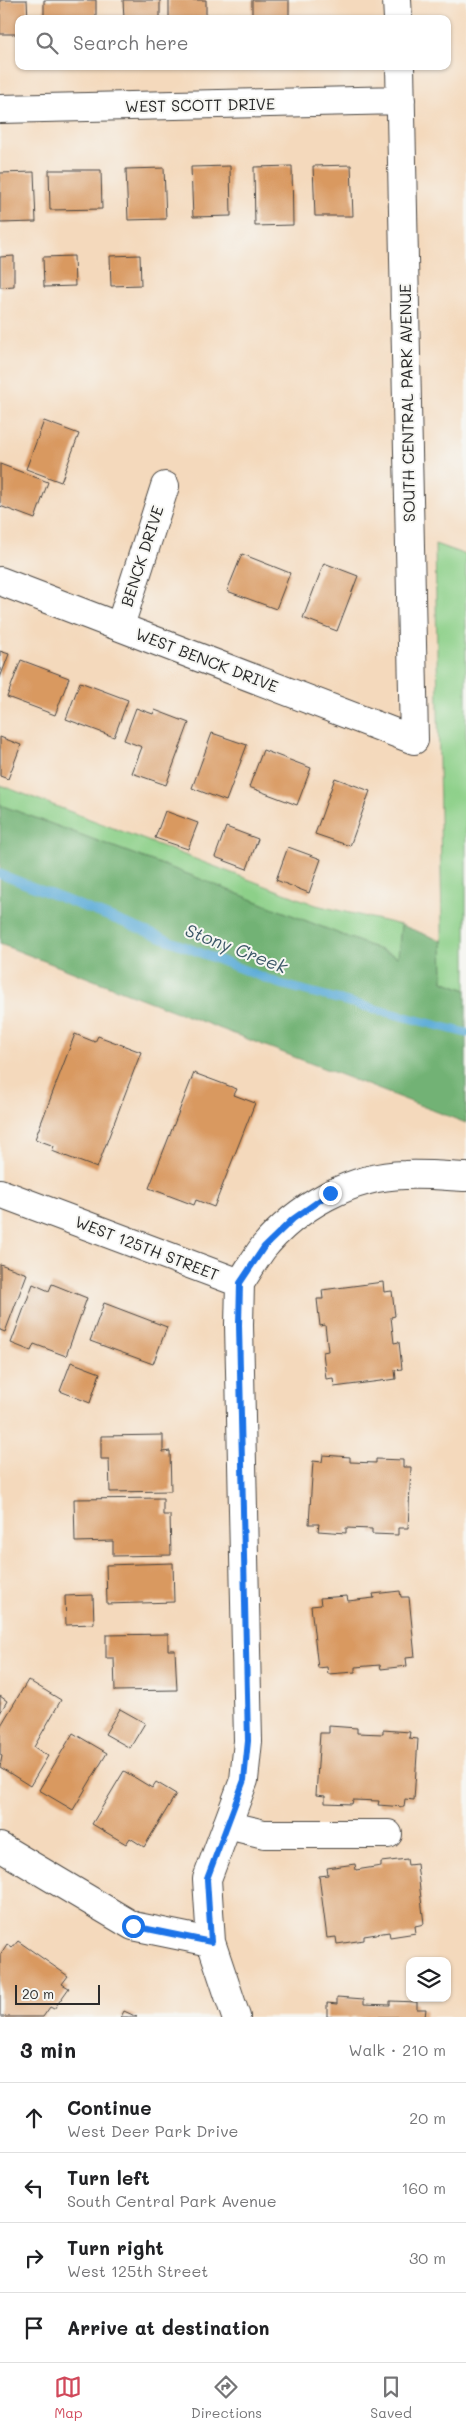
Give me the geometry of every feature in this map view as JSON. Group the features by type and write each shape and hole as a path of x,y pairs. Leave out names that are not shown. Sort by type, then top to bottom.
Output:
{"street":[{"path":"397,0 398,15"},
{"name":"SOUTH CENTRAL PARK AVENUE","path":"400,70 414,740"},
{"name":"WEST SCOTT DRIVE","path":"0,109 401,100"},
{"name":"BENCK DRIVE","path":"120,626 165,486"},
{"name":"WEST BENCK DRIVE","path":"0,581 414,740"},
{"name":"WEST 125TH STREET","path":"0,1193 240,1283 264,1247 293,1219 330,1193 372,1179 403,1175 466,1177"},
{"path":"236,2017 211,1942 207,1879 244,1780 248,1741 239,1335 240,1283"},
{"path":"227,1825 264,1834 388,1834"},
{"path":"0,1847 133,1926 211,1942"}],"green space":[{"path":"435,544 466,555 466,990 443,981"},
{"path":"0,785 316,905 401,925 398,957 190,875 0,805"},
{"path":"0,805 190,875 398,957 401,925 442,941 443,981 466,990 466,1123 0,944"}],"building":[{"path":"0,0 27,0 28,15 15,15 15,34 0,34"},
{"path":"44,0 96,0 96,15 44,15"},
{"path":"123,0 160,0 160,15 124,15"},
{"path":"169,0 206,0 206,15 169,15"},
{"path":"252,0 289,0 289,15 252,15"},
{"path":"351,165 353,216 315,216 313,166"},
{"path":"230,166 231,216 193,217 191,167"},
{"path":"292,166 293,225 255,226 254,167"},
{"path":"164,168 166,219 128,220 126,169"},
{"path":"49,170 101,170 102,209 50,210"},
{"path":"34,172 36,222 0,223 0,173"},
{"path":"140,255 141,285 111,286 110,256"},
{"path":"14,256 14,286 0,287 0,257"},
{"path":"74,256 75,286 44,287 43,257"},
{"path":"44,421 79,434 61,482 26,469"},
{"path":"0,464 48,482 35,519 0,506"},
{"path":"242,554 290,573 276,609 227,591"},
{"path":"324,563 358,576 337,631 303,618"},
{"path":"0,651 9,654 0,678"},
{"path":"21,660 69,678 55,715 7,697"},
{"path":"80,682 128,700 114,737 66,719"},
{"path":"136,708 153,714 155,710 189,723 166,785 132,773 142,747 124,740"},
{"path":"212,733 247,745 226,801 192,788"},
{"path":"0,737 21,745 8,779 0,776"},
{"path":"263,750 311,768 297,805 249,787"},
{"path":"335,778 370,791 350,846 315,834"},
{"path":"165,811 198,823 188,849 155,838"},
{"path":"226,827 258,839 247,869 215,857"},
{"path":"288,847 321,859 309,893 276,880"},
{"path":"75,1034 95,1042 98,1036 141,1052 97,1168 52,1151 54,1146 35,1139"},
{"path":"194,1073 237,1089 234,1095 255,1103 214,1207 196,1200 194,1205 149,1188"},
{"path":"0,1264 27,1274 5,1332 0,1330"},
{"path":"383,1282 384,1292 392,1291 395,1316 391,1317 394,1343 399,1342 402,1369 395,1370 396,1379 334,1387 333,1378 326,1379 323,1352 328,1351 325,1325 320,1326 317,1299 323,1299 322,1290"},
{"path":"33,1284 49,1291 52,1284 87,1298 66,1356 34,1344 31,1351 11,1343"},
{"path":"104,1303 167,1327 153,1364 90,1341"},
{"path":"71,1362 100,1373 90,1403 60,1391"},
{"path":"163,1435 163,1452 170,1451 171,1491 110,1492 109,1459 101,1459 101,1436"},
{"path":"323,1455 350,1457 350,1462 376,1463 376,1459 403,1460 403,1467 411,1467 408,1528 398,1528 398,1535 372,1534 372,1529 346,1528 346,1533 318,1531 319,1524 309,1524 313,1461 322,1462"},
{"path":"163,1498 163,1515 170,1515 171,1555 113,1556 113,1541 75,1542 74,1499"},
{"path":"173,1563 174,1602 107,1604 106,1565"},
{"path":"400,1591 401,1597 409,1597 415,1657 406,1658 407,1666 381,1669 380,1665 355,1667 355,1672 328,1674 327,1667 318,1668 311,1606 321,1605 320,1598 347,1596 348,1601 374,1598 373,1594"},
{"path":"93,1595 94,1624 66,1625 65,1596"},
{"path":"168,1634 168,1650 175,1650 177,1690 115,1691 114,1658 106,1658 106,1635"},
{"path":"28,1680 61,1700 34,1747 48,1756 30,1786 0,1767 2,1756 0,1755 0,1727"},
{"path":"0,1696 7,1701 0,1713"},
{"path":"120,1709 145,1723 130,1748 105,1734"},
{"path":"329,1726 357,1728 357,1733 383,1734 383,1730 410,1732 409,1738 418,1739 414,1800 405,1799 404,1807 378,1805 379,1801 353,1800 352,1804 325,1803 325,1796 316,1795 320,1733 329,1733"},
{"path":"73,1733 107,1753 73,1810 39,1790"},
{"path":"124,1771 152,1788 156,1782 176,1794 144,1847 130,1838 126,1844 92,1824"},
{"path":"407,1859 408,1865 417,1864 424,1924 415,1926 416,1933 390,1937 389,1932 364,1936 364,1940 337,1944 336,1937 327,1938 319,1876 328,1875 327,1868 355,1864 356,1870 381,1866 381,1862"},
{"path":"18,1941 68,1976 62,1984 69,1988 54,2009 50,2007 43,2017 0,2017 0,1955 7,1944 12,1948"},
{"path":"337,1997 364,1999 364,2004 390,2005 390,2001 417,2002 417,2009 426,2009 425,2017 327,2017 327,2003 337,2004"},
{"path":"124,2011 137,2017 121,2017"}],"waterway":[{"name":"Stony Creek","path":"0,874 280,984 466,1033"}],"route":[{"path":"133,1926 211,1942 207,1879 244,1780 248,1741 239,1325 240,1283 264,1247 293,1219 330,1193"}]}
